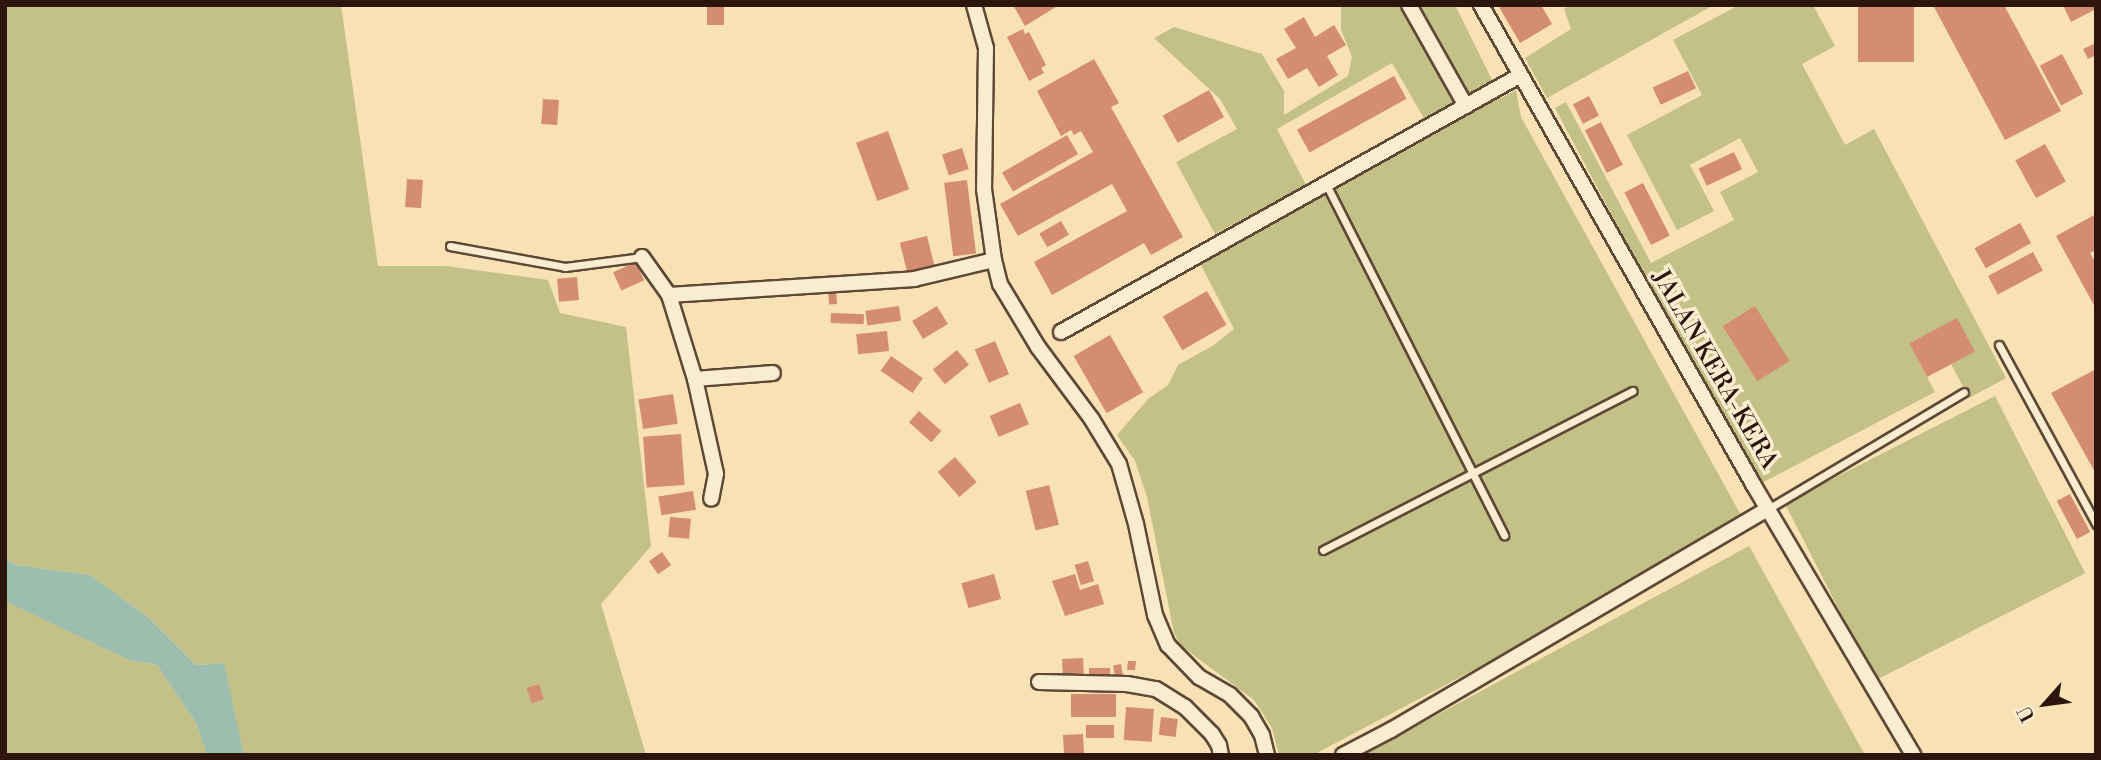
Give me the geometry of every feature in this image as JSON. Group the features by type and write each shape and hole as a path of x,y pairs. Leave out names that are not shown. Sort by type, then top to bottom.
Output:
{"street":[{"path":"974,5 986,48 981,262 1091,418 1119,464 1136,524 1155,615 1168,645 1199,677 1230,695 1251,716 1262,734 1268,755"},
{"path":"1409,5 1466,106"},
{"name":"JALAN KERA-KERA","path":"1481,5 1519,76 1768,509 1913,755"},
{"path":"1060,332 1519,76"},
{"path":"642,257 669,295 695,379 716,474 711,499"},
{"path":"669,295 914,279 981,262"},
{"path":"695,379 773,373"},
{"path":"1343,755 1391,730 1768,509"},
{"path":"1039,682 1127,684 1156,689 1194,716 1219,745 1221,755"}],"lane":[{"path":"1326,184 1503,536"},
{"path":"450,246 565,267 642,257"},
{"path":"1999,345 2096,524"},
{"path":"1323,550 1632,391"},
{"path":"1768,509 1964,393"}],"shaded area":[{"path":"5,5 341,5 378,266 446,266 548,280 560,313 626,327 651,546 601,604 646,755 244,755 223,663 196,665 147,616 90,575 16,565 5,559"},
{"path":"1341,5 1402,5 1456,101 1425,120 1392,63 1277,129 1306,185 1215,234 1176,162 1237,129 1220,99 1154,38 1174,27 1262,54 1284,91 1284,115 1348,76 1352,57 1341,30"},
{"path":"1420,5 1455,5 1501,98 1516,90 1521,117 1742,517 1555,627 1313,755 1279,755 1272,728 1254,700 1180,645 1174,633 1147,497 1135,461 1117,435 1148,399 1168,385 1178,365 1214,345 1234,329 1199,261 1478,110"},
{"path":"1571,5 1714,5 1547,98 1525,58 1571,29 1564,9"},
{"path":"1739,5 1813,5 1835,46 1802,64 1845,145 1874,129 2006,378 1969,398 1941,345 1917,358 1935,392 1756,486 1555,108 1566,102 1651,263 1734,220 1720,192 1758,172 1740,138 1690,165 1714,211 1677,230 1627,135 1702,95 1673,40"},
{"path":"1995,396 2085,573 1875,680 1785,503"},
{"path":"1749,546 1865,755 1363,755"},
{"path":"5,559 16,565 90,575 147,616 196,665 224,663 244,755 207,755 196,723 157,665 129,660 5,601"},
{"path":"5,600 129,660 157,665 196,723 207,755 5,755"}],"building":[{"path":"707,5 724,5 724,25 707,25"},
{"path":"1013,5 1059,5 1025,26"},
{"path":"1498,5 1541,5 1552,24 1520,43"},
{"path":"1858,5 1914,5 1914,62 1858,62"},
{"path":"1933,5 2004,5 2061,111 2005,140"},
{"path":"2063,5 2096,5 2096,9 2071,22"},
{"path":"1304,17 1315,37 1334,25 1346,45 1327,56 1338,75 1319,87 1307,68 1288,79 1276,59 1296,48 1284,29"},
{"path":"1023,29 1025,34 1029,32 1046,65 1041,68 1044,73 1029,81 1007,37"},
{"path":"2096,43 2096,55 2088,59 2083,49"},
{"path":"2062,54 2083,94 2061,105 2040,66"},
{"path":"1094,59 1119,103 1111,107 1183,237 1151,255 1144,243 1052,295 1034,262 1127,211 1112,184 1018,236 1000,204 1093,152 1081,131 1074,135 1071,130 1061,136 1037,91"},
{"path":"1688,71 1696,88 1661,105 1653,87"},
{"path":"1394,76 1407,99 1310,153 1297,130"},
{"path":"1209,90 1224,117 1178,143 1163,116"},
{"path":"1589,96 1599,116 1583,124 1573,104"},
{"path":"543,99 559,100 557,125 541,124"},
{"path":"1601,122 1623,165 1607,173 1585,130"},
{"path":"888,131 909,189 877,201 856,143"},
{"path":"1067,135 1078,154 1013,192 1002,172"},
{"path":"2045,144 2066,182 2036,198 2015,160"},
{"path":"962,148 969,169 949,175 942,154"},
{"path":"1734,152 1742,169 1707,186 1699,168"},
{"path":"407,179 423,180 421,208 405,207"},
{"path":"967,180 976,253 953,256 944,183"},
{"path":"1643,183 1670,236 1651,245 1624,193"},
{"path":"2096,214 2096,250 2090,253 2096,263 2096,309 2056,236"},
{"path":"1061,221 1069,235 1047,247 1039,234"},
{"path":"2020,223 2031,243 1986,268 1975,248"},
{"path":"927,236 935,268 908,275 900,243"},
{"path":"2033,252 2043,271 1998,294 1988,276"},
{"path":"636,262 644,280 621,290 613,272"},
{"path":"577,277 579,300 559,302 557,279"},
{"path":"836,289 837,304 829,305 828,290"},
{"path":"1207,291 1226,325 1182,350 1163,316"},
{"path":"899,306 901,321 867,326 865,311"},
{"path":"937,306 948,324 923,339 912,321"},
{"path":"1755,306 1789,361 1757,381 1723,326"},
{"path":"831,313 864,314 864,324 831,323"},
{"path":"1957,318 1975,352 1927,377 1909,343"},
{"path":"887,331 889,351 858,354 856,334"},
{"path":"1110,335 1143,392 1107,413 1074,356"},
{"path":"995,341 1009,374 989,383 975,350"},
{"path":"957,350 969,365 945,384 933,370"},
{"path":"891,356 923,378 913,393 881,371"},
{"path":"2096,369 2096,474 2051,393"},
{"path":"673,394 678,424 643,429 638,399"},
{"path":"1020,403 1029,424 999,437 990,416"},
{"path":"919,411 941,431 931,442 909,422"},
{"path":"681,434 685,485 647,488 643,437"},
{"path":"955,457 977,482 959,497 938,472"},
{"path":"1049,485 1059,525 1036,531 1026,491"},
{"path":"693,491 696,510 661,515 658,496"},
{"path":"2070,494 2090,532 2077,539 2057,501"},
{"path":"670,517 691,519 689,539 668,537"},
{"path":"662,552 671,565 658,574 649,561"},
{"path":"1088,561 1094,581 1081,585 1075,565"},
{"path":"994,574 1001,599 968,608 961,583"},
{"path":"1075,574 1080,590 1098,584 1104,604 1065,616 1052,581"},
{"path":"1083,658 1084,679 1063,680 1062,659"},
{"path":"1128,661 1136,661 1135,670 1127,670"},
{"path":"1121,664 1124,681 1116,682 1113,665"},
{"path":"1089,668 1110,668 1110,679 1089,679"},
{"path":"539,684 544,699 532,703 527,688"},
{"path":"1071,694 1116,694 1116,717 1071,717"},
{"path":"1126,707 1154,709 1152,742 1124,740"},
{"path":"1161,717 1178,719 1176,737 1159,735"},
{"path":"1086,725 1114,725 1114,738 1086,738"},
{"path":"1083,734 1084,753 1064,754 1063,735"}]}
